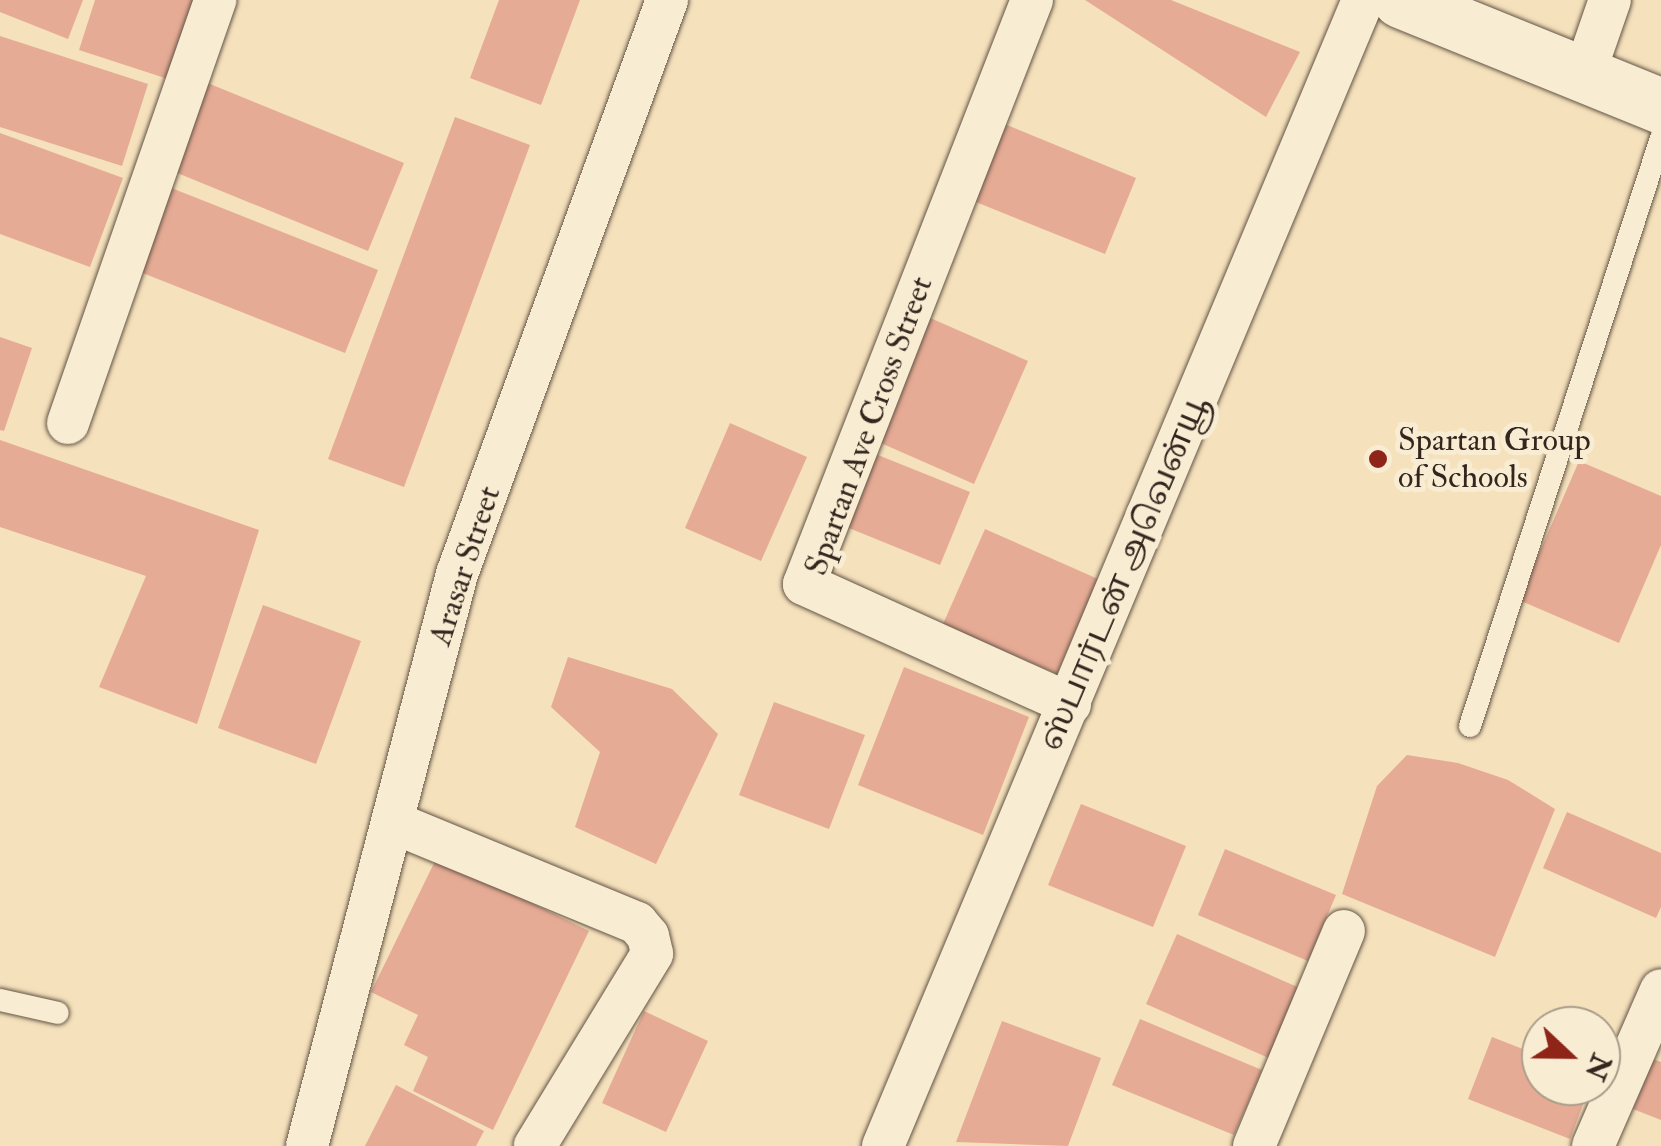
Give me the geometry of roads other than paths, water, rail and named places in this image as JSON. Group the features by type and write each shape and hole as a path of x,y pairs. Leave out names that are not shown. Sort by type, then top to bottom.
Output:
{"street":[{"path":"68,422 215,0"},
{"name":"Arasar Street","path":"307,1146 457,574 667,0"},
{"name":"Spartan Ave Cross Street","path":"1032,0 804,584 1070,704"},
{"name":"ஸ்பார்டன் அவென்யூ","path":"883,1146 1363,0"},
{"path":"1400,0 1661,106"},
{"path":"1585,72 1610,0"},
{"path":"392,822 637,923 648,936 652,954 534,1146"},
{"path":"1254,1146 1344,931"},
{"path":"1593,1146 1661,990"}],"lane":[{"path":"1470,726 1661,138"},
{"path":"0,1000 58,1013"}],"place":[{"name":"Spartan Group of Schools","path":"1378,459"}]}
